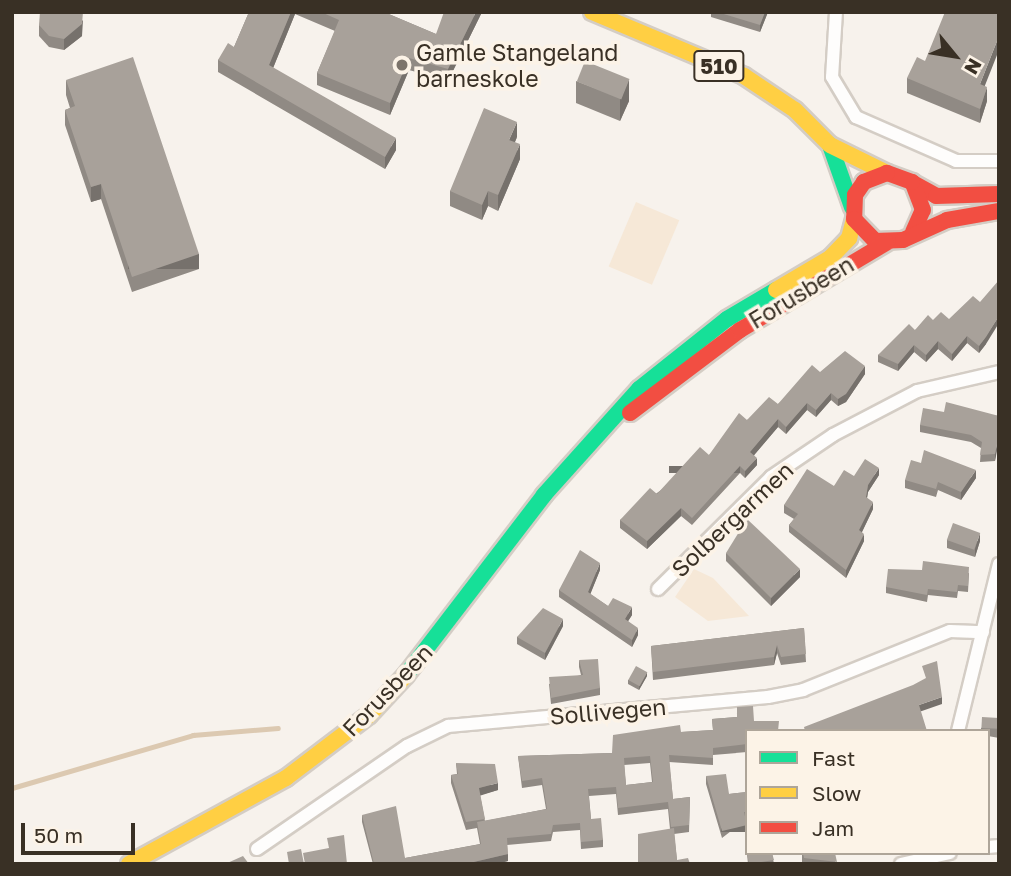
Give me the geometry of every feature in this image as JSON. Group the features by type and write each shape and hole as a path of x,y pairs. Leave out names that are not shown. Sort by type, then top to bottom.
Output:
{"main road":[{"name":"510","path":"592,12 755,83 830,145 912,182 936,196 999,194"},
{"path":"830,145 831,161 864,235 886,243 913,233 999,211"},
{"path":"853,213 864,182 887,173"},
{"path":"912,182 923,210 913,233"},
{"name":"Forusbeen","path":"130,864 286,779 369,715 639,389 698,340 830,258 849,238 853,213"},
{"name":"Forusbeen","path":"587,449 740,330 886,243"}],"street":[{"path":"836,12 830,67 839,95 863,122 956,161 999,161"},
{"name":"Solbergarmen","path":"658,589 771,477 833,435 917,391 999,372"},
{"path":"959,729 999,564"},
{"name":"Sollivegen","path":"257,849 407,746 448,726 768,696 803,690 950,631 983,632"},
{"path":"901,864 941,855"}],"shaded area":[{"path":"636,202 679,220 652,285 609,266"},
{"path":"694,569 713,578 749,616 708,621 675,597"}],"building":[{"path":"40,12 83,12 82,24 64,39 49,36 39,25"},
{"path":"249,12 291,12 269,65 396,138 385,157 218,60 228,43 234,47"},
{"name":"Gamle Stangeland barneskole","path":"321,12 384,12 436,34 444,12 476,12 448,69 409,58 390,103 317,73 339,20"},
{"path":"717,12 765,12 760,25"},
{"path":"945,12 999,12 999,36 980,84 987,87 980,109 907,78 917,57 925,61"},
{"path":"133,57 199,254 132,277 101,184 91,187 65,110 75,106 66,80"},
{"path":"585,61 630,79 621,99 577,81"},
{"path":"484,108 517,122 509,140 520,144 498,195 488,191 482,205 450,191"},
{"path":"999,280 999,316 979,346 967,336 952,354 938,341 926,355 914,345 898,364 878,355 909,324 915,330 928,315 933,320 941,312 949,319 973,296 980,302"},
{"path":"845,351 865,366 846,394 838,399 831,393 816,410 807,403 786,427 778,419 750,452 757,458 745,471 740,466 692,518 681,508 647,541 620,520 650,488 657,494 700,447 709,455 739,413 747,420 769,397 778,404 812,365 820,372"},
{"path":"946,402 999,416 995,454 980,455 982,442 971,435 920,425 923,408 944,412"},
{"path":"924,450 976,470 961,492 938,482 936,489 905,480 911,460 921,463"},
{"path":"865,459 879,468 868,485 866,497 873,502 859,530 864,534 846,570 789,525 798,514 784,505 807,469 834,486 844,470 854,476"},
{"path":"747,519 800,569 771,598 726,553"},
{"path":"953,523 980,533 974,550 947,540"},
{"path":"580,550 600,563 588,592 608,606 613,598 632,607 625,619 638,628 632,640 559,590"},
{"path":"923,561 969,567 968,586 958,585 957,592 928,589 927,595 886,587 888,569 922,570"},
{"path":"543,608 563,619 545,653 517,637"},
{"path":"804,628 806,654 781,657 777,645 774,657 653,672 651,646"},
{"path":"598,659 600,688 551,698 549,677 583,675 579,660"},
{"path":"937,661 942,697 919,705 926,729 804,729 913,685 926,678 922,666"},
{"path":"636,666 647,672 640,686 628,680"},
{"path":"753,706 754,721 779,721 778,729 745,729 745,744 713,748 713,758 669,755 673,799 690,797 689,825 671,827 668,802 618,808 616,787 588,789 591,819 601,818 603,840 581,842 580,823 553,825 551,834 507,838 508,854 465,864 374,864 362,815 396,806 405,858 481,844 477,822 547,809 542,778 522,781 518,756 612,753 613,735 680,725 681,732 713,730 712,719 737,717 737,707","holes":["650,756 653,782 626,785 624,758"]},
{"path":"982,717 999,718 998,729 981,728"},
{"path":"456,763 495,764 498,783 479,788 485,819 466,822 451,775 458,774"},
{"path":"726,774 729,794 745,792 745,825 722,831 706,776"},
{"path":"674,828 677,860 688,858 690,864 638,864 638,834"},
{"path":"344,835 347,864 305,864 303,853 329,848 327,838"},
{"path":"301,849 304,864 289,864 287,852"},
{"path":"747,855 773,855 774,860 749,864"},
{"path":"803,855 835,855 837,862 804,858"},
{"path":"243,856 249,864 225,864"}],"waterway":[{"path":"12,788 193,735 278,728"}],"traffic: fast":[{"path":"830,145 852,207"},
{"path":"406,675 544,495 639,389 727,319 776,290"}],"traffic: slow":[{"path":"592,12 744,76 795,110 830,145 887,173"},
{"path":"776,290 830,258 849,238 854,219"},
{"path":"129,864 286,778 369,715 406,675"}],"traffic: jam":[{"path":"913,232 923,210 912,182 887,173 864,182 855,195 854,219 875,241 903,240 947,220 999,211"},
{"path":"913,183 936,196 999,194"},
{"path":"630,413 740,330 886,243"}],"place":[{"name":"Gamle Stangeland barneskole","path":"402,65"}]}
